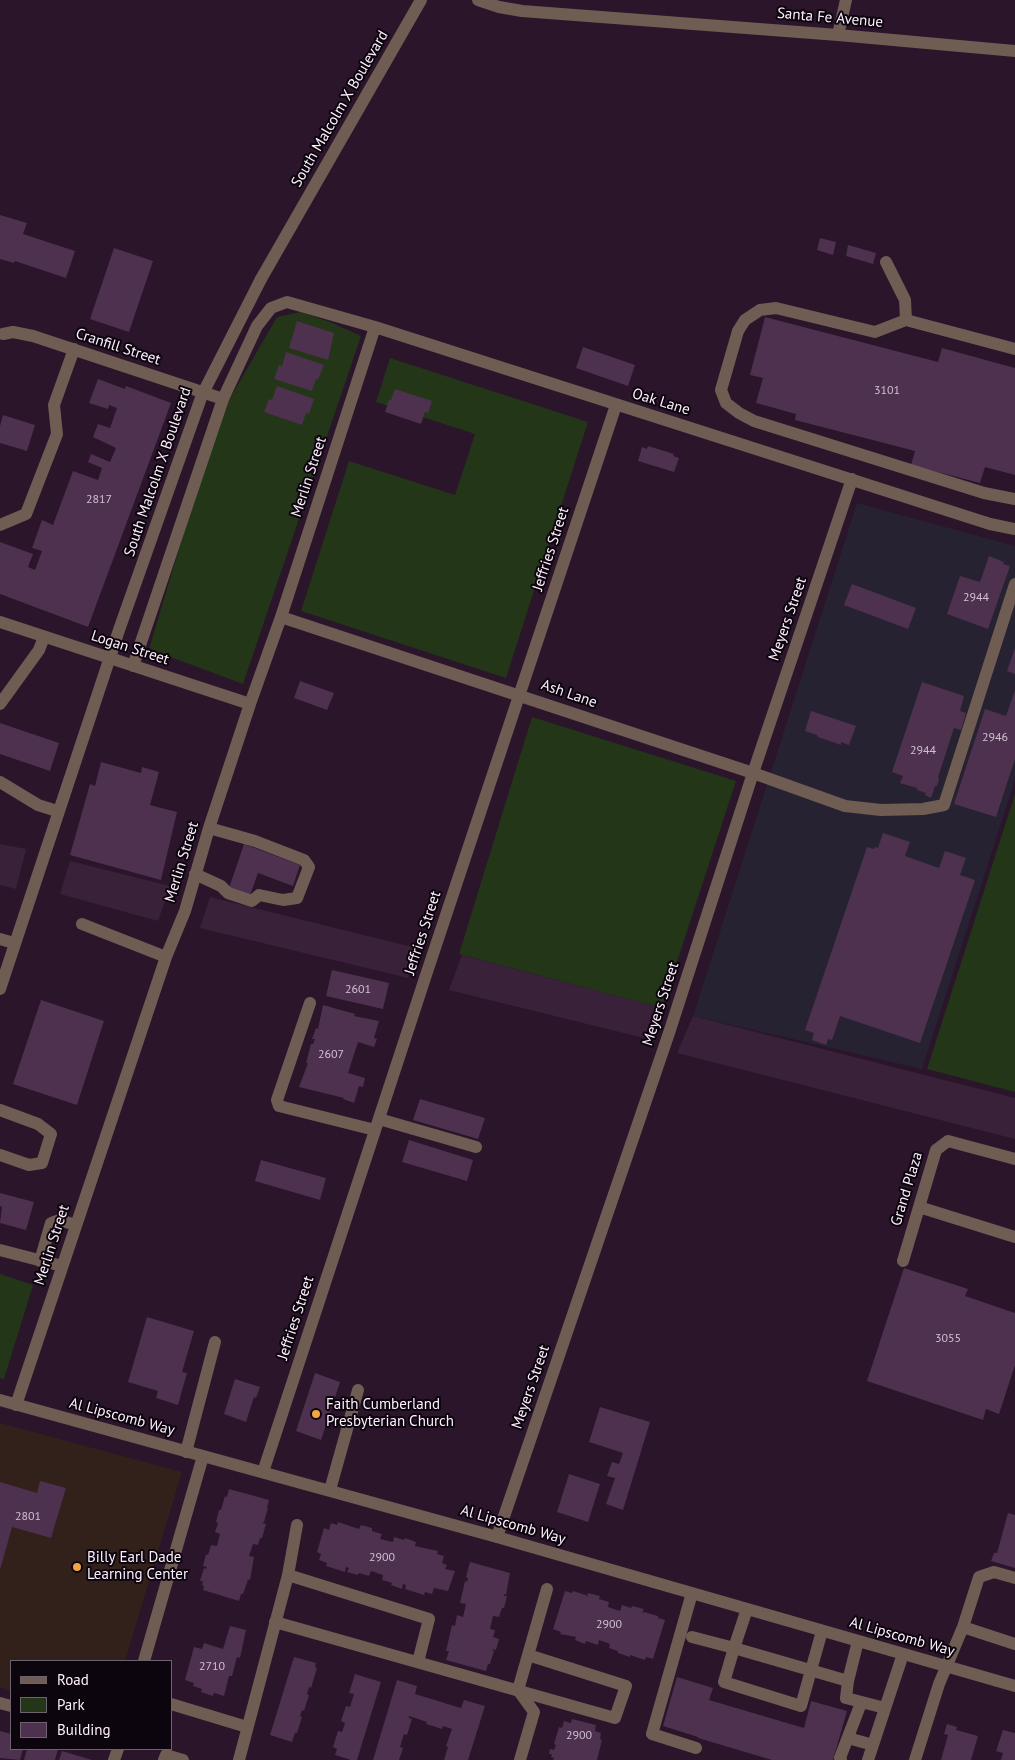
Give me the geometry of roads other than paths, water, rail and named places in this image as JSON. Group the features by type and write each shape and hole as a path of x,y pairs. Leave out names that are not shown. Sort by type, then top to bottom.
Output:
{"street":[{"name":"South Malcolm X Boulevard","path":"0,988 119,630 202,395 249,301 421,0"},
{"name":"Santa Fe Avenue","path":"478,0 499,7 524,6 1015,51"},
{"path":"838,35 846,0"},
{"path":"886,262 905,300 906,320"},
{"name":"Oak Lane","path":"223,399 257,326 271,308 282,302 299,304 990,524 1015,529"},
{"path":"1015,349 906,320 875,332 776,308 760,310 745,320 738,331 721,390 726,403 754,421 984,493 1015,499"},
{"name":"Merlin Street","path":"16,1404 166,957 185,911 209,828 281,617 376,327"},
{"name":"Cranfill Street","path":"1,335 13,332 33,336 223,399"},
{"path":"0,526 26,514 57,434 54,405 74,349"},
{"path":"133,666 223,399"},
{"name":"Jeffries Street","path":"263,1472 616,405"},
{"name":"Meyers Street","path":"497,1537 669,1033 753,773 852,479"},
{"name":"Ash Lane","path":"281,617 520,694 845,806 881,810 923,809 944,805 1015,584"},
{"name":"Logan Street","path":"0,622 250,704"},
{"path":"0,704 39,650 44,637"},
{"path":"0,782 38,805 58,811"},
{"path":"195,874 221,886 228,893 252,901 259,895 283,900 297,898 309,867 304,860 209,828"},
{"path":"82,924 166,957"},
{"path":"0,939 14,943"},
{"path":"310,1004 277,1100 280,1106 317,1117 377,1125 476,1147"},
{"path":"0,1110 38,1124 51,1134 42,1163 29,1165 0,1155"},
{"name":"Grand Plaza","path":"903,1262 936,1150 948,1141 1015,1159"},
{"path":"919,1207 1015,1238"},
{"path":"40,1261 51,1222 59,1220 76,1225"},
{"path":"0,1250 62,1266"},
{"path":"186,1452 216,1342"},
{"path":"330,1490 358,1390"},
{"name":"Al Lipscomb Way","path":"0,1400 497,1537 1015,1686"},
{"path":"144,1660 203,1456"},
{"path":"238,1760 288,1575 297,1525"},
{"path":"915,1760 939,1684 963,1627 979,1577 994,1572 1015,1578"},
{"path":"288,1575 428,1619 418,1662"},
{"path":"518,1690 547,1589"},
{"path":"692,1593 652,1734 696,1748"},
{"path":"748,1609 724,1682 801,1706 822,1631"},
{"path":"275,1622 615,1718 626,1686 528,1655"},
{"path":"963,1627 1015,1644"},
{"path":"692,1636 848,1681"},
{"path":"858,1641 848,1681 846,1698 885,1708"},
{"path":"868,1760 903,1654"},
{"path":"518,1690 534,1712 520,1760"},
{"path":"841,1760 840,1758 861,1703"},
{"path":"172,1704 247,1727"},
{"path":"848,1738 873,1745"},
{"path":"164,1760 166,1755 183,1760"}],"place":[{"name":"Faith Cumberland Presbyterian Church","path":"316,1414"},
{"name":"Billy Earl Dade Learning Center","path":"77,1567"}]}
